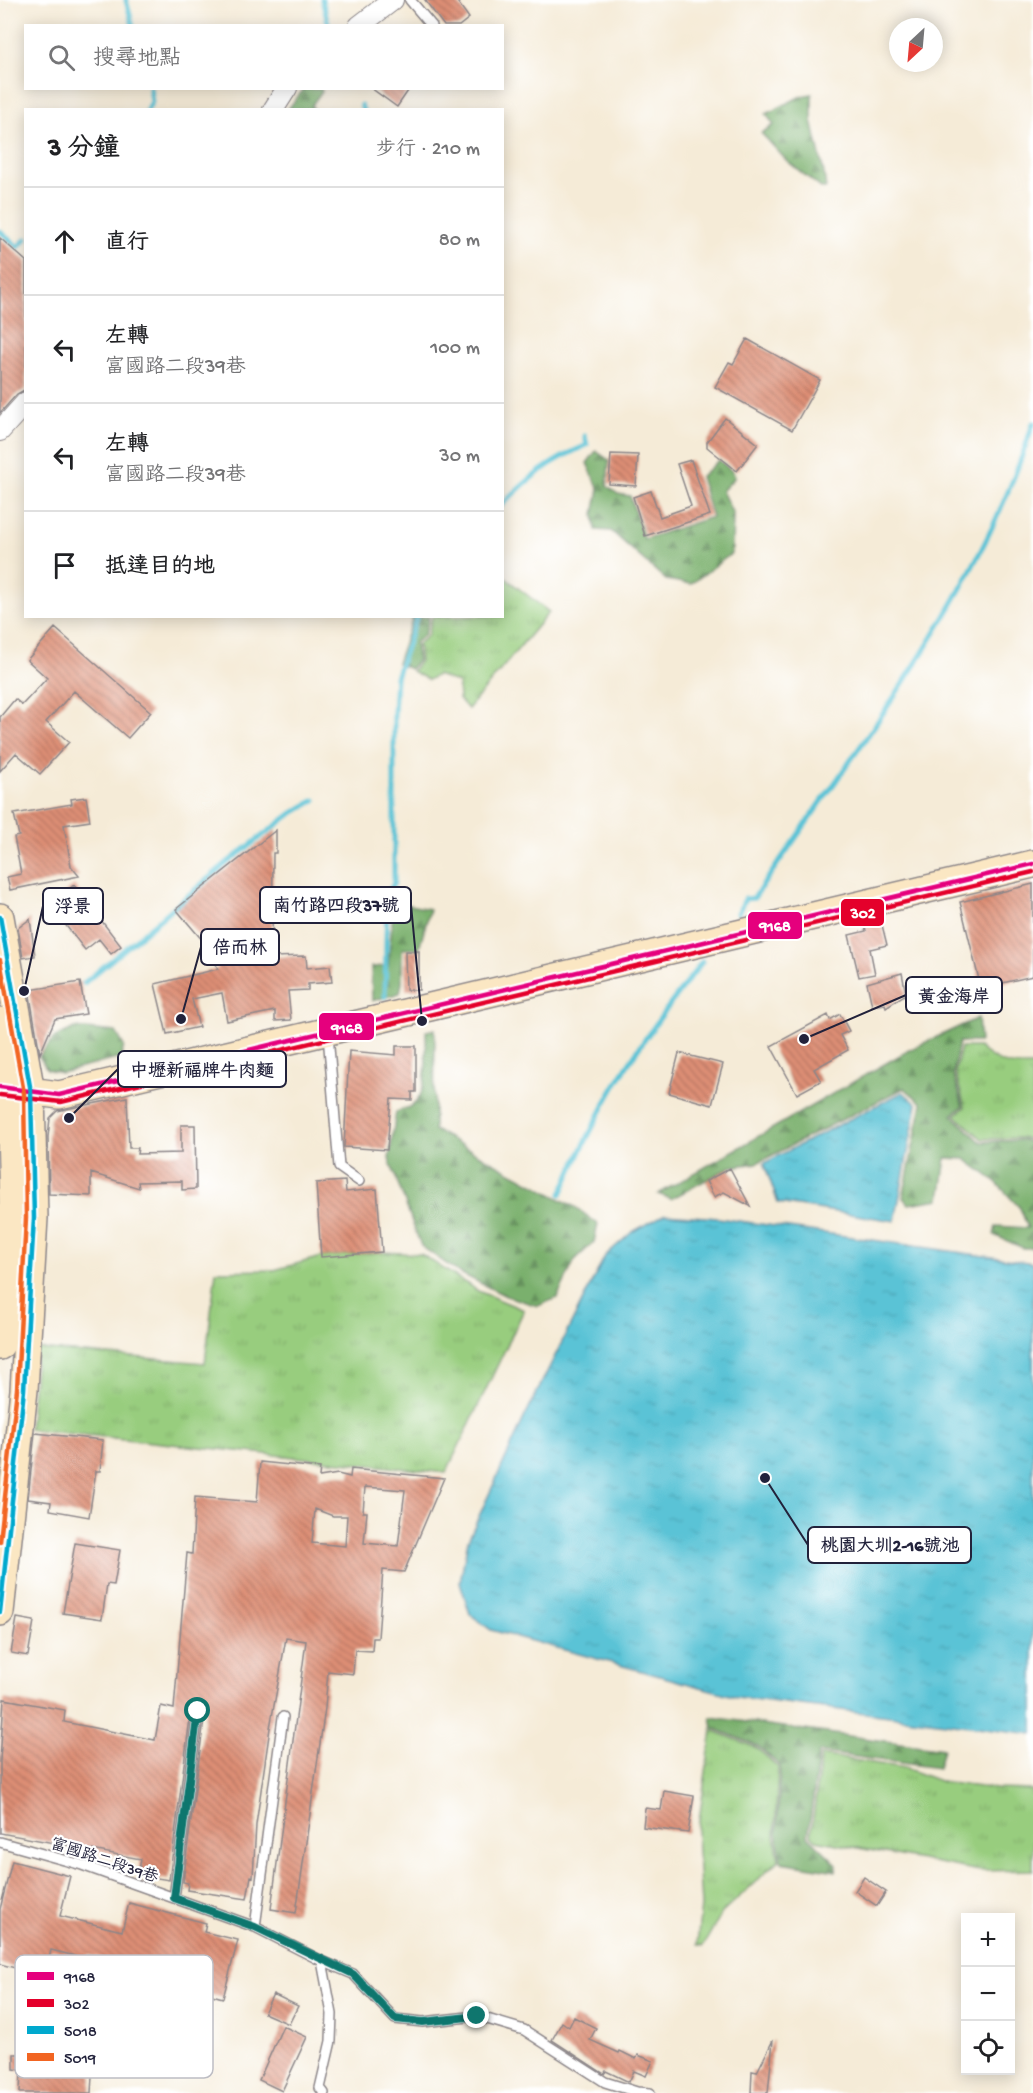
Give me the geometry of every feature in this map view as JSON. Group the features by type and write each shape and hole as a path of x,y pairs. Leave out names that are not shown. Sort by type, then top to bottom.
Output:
{"street":[{"path":"362,24 393,0"},
{"path":"274,108 286,90"},
{"path":"0,431 24,404"},
{"path":"14,1090 59,1095 1033,864"},
{"path":"0,917 14,1090 12,1209 0,1346"},
{"path":"0,1021 14,1090 34,1218 24,1390 0,1612"}],"lane":[{"path":"410,0 430,24"},
{"path":"328,1030 339,1167 360,1180"},
{"path":"174,1898 198,1711"},
{"path":"255,1927 283,1717"},
{"name":"富國路二段39巷","path":"0,1842 82,1865 255,1927 353,1974 395,2019 423,2022 477,2016 496,2021 524,2030 605,2082 650,2093"},
{"path":"322,1961 332,2014 331,2042 320,2088 324,2093"}],"green space":[{"path":"303,90 322,90 311,106 313,108 289,108"},
{"path":"812,94 812,121 826,188 821,188 787,161 761,133 774,125 766,114 801,96"},
{"path":"596,451 609,460 607,486 618,494 630,496 644,539 712,517 700,477 719,460 733,472 735,477 722,491 733,514 732,553 691,584 666,580 611,531 596,530 594,514 599,489 587,463"},
{"path":"504,577 549,612 468,709 459,699 458,683 437,675 428,680 412,671 420,661 418,644 428,635 432,618 504,618"},
{"path":"413,618 429,618 425,634 415,643 418,660 410,669 397,663"},
{"path":"394,902 430,909 419,949 402,949 400,993 372,1001 371,967 388,966"},
{"path":"978,1018 980,1042 959,1042 953,1073 963,1106 952,1115 981,1142 1024,1140 1033,1143 1033,1248 1023,1248 994,1235 996,1226 1028,1228 1020,1208 995,1181 965,1159 946,1158 940,1199 909,1204 903,1198 922,1103 904,1088 757,1163 730,1167 671,1199 658,1194 909,1050"},
{"path":"75,1028 116,1032 124,1046 121,1058 61,1073 47,1069 39,1056 55,1037"},
{"path":"435,1029 434,1130 575,1207 598,1224 594,1242 575,1260 557,1298 538,1306 506,1296 458,1272 421,1246 389,1159 396,1112 413,1105 421,1095 426,1067 426,1031"},
{"path":"961,1047 978,1047 991,1057 1010,1065 1033,1066 1033,1141 1025,1138 982,1139 955,1115 965,1107 955,1072"},
{"path":"382,1252 421,1254 478,1291 524,1310 446,1473 29,1429 37,1349 205,1363 216,1271 274,1270 321,1257"},
{"path":"711,1717 943,1749 938,1768 819,1752 808,1836 837,1864 836,1871 781,1862 777,1833 780,1766 758,1746 713,1728"},
{"path":"712,1730 757,1748 778,1767 775,1836 779,1860 722,1913 703,1946 697,1945 701,1906 697,1834"},
{"path":"821,1755 905,1768 942,1782 996,1789 1033,1790 1033,1870 980,1871 816,1840 811,1835"}],"water":[{"path":"903,1092 917,1104 895,1221 778,1203 764,1163"},
{"path":"665,1214 718,1218 1033,1263 1033,1734 737,1697 491,1630 470,1614 460,1582 468,1540 525,1416 605,1256 632,1232"}],"building":[{"path":"425,0 456,0 469,18 462,24 443,24"},
{"path":"374,90 409,90 397,107"},
{"path":"0,238 24,259 24,390 17,394 0,413"},
{"path":"747,339 820,380 792,430 715,387 729,362 733,364"},
{"path":"725,418 758,444 737,471 707,447 707,442"},
{"path":"611,454 638,455 636,486 609,484"},
{"path":"691,460 710,515 645,536 633,497 651,491 660,517 691,506 677,464"},
{"path":"55,628 151,712 128,738 74,691 46,722 69,742 40,774 16,753 0,771 0,717 15,699 22,705 47,678 27,660"},
{"path":"86,797 90,821 64,825 71,866 79,876 10,890 7,877 21,874 14,837 19,836 14,814 72,804 71,799"},
{"path":"276,830 276,853 273,853 272,957 306,956 307,968 330,966 332,982 308,984 308,990 288,991 291,1020 275,1021 275,1011 227,1021 222,993 192,999 199,1027 167,1034 155,984 218,969 209,948 176,909"},
{"path":"1033,884 1033,976 981,988 960,902"},
{"path":"74,885 121,946 111,954 99,939 85,950 49,904"},
{"path":"30,919 35,956 23,958 18,928"},
{"path":"881,921 887,945 870,949 875,974 859,977 849,935 866,931 865,925"},
{"path":"405,951 419,951 419,990 406,990"},
{"path":"902,973 906,994 886,1007 885,1004 872,1006 867,983"},
{"path":"80,982 86,1014 55,1019 40,1054 29,990"},
{"path":"840,1014 849,1031 840,1035 848,1050 814,1069 821,1081 797,1094 771,1046 828,1015 830,1020"},
{"path":"396,1046 416,1046 416,1092 412,1092 412,1100 391,1099 387,1150 344,1147 349,1051 396,1055"},
{"path":"679,1053 723,1064 712,1105 669,1093"},
{"path":"127,1097 129,1148 138,1148 137,1154 181,1153 181,1125 195,1125 196,1189 182,1190 182,1181 138,1182 139,1188 91,1173 91,1196 49,1194 50,1118 57,1111"},
{"path":"730,1168 750,1206 724,1192 714,1197 706,1181"},
{"path":"345,1181 346,1192 377,1189 382,1252 321,1257 316,1183"},
{"path":"35,1433 103,1440 100,1471 96,1471 89,1517 50,1510 51,1502 28,1499"},
{"path":"260,1462 320,1468 319,1477 338,1474 350,1477 351,1469 444,1478 404,1572 383,1570 378,1638 373,1638 372,1651 355,1650 353,1674 328,1671 325,1708 296,1913 271,1909 306,1641 286,1638 256,1825 253,1877 251,1876 247,1899 187,1890 188,1883 183,1882 205,1712 199,1704 191,1710 169,1880 138,1875 141,1859 0,1833 0,1761 4,1699 65,1710 64,1722 155,1740 161,1706 174,1709 187,1553 192,1554 195,1497 257,1502","holes":["365,1487 405,1490 398,1546 364,1543 367,1512 363,1512","315,1509 333,1516 347,1516 345,1546 312,1543"]},
{"path":"75,1543 120,1550 114,1585 107,1584 102,1619 63,1613"},
{"path":"17,1618 34,1621 28,1656 11,1653"},
{"path":"664,1791 694,1796 688,1833 643,1827 645,1808 661,1810"},
{"path":"12,1861 70,1876 60,1916 122,1931 129,1903 206,1923 204,1932 238,1940 223,1998 213,1995 213,1955 71,1955 51,1950 50,1955 15,1955 15,1968 0,1964 0,1909"},
{"path":"864,1877 886,1892 877,1906 855,1891"},
{"path":"273,1994 298,2006 289,2024 264,2013"},
{"path":"574,2017 596,2028 590,2040 636,2059 638,2055 653,2061 646,2076 634,2071 629,2082 606,2071 604,2074 552,2040 562,2022 569,2027"},
{"path":"283,2026 307,2037 282,2091 259,2080"},
{"path":"773,2040 768,2093 751,2093 752,2071 757,2072"},
{"path":"21,2078 92,2078 91,2093 20,2093"}],"waterway":[{"path":"126,0 132,24"},
{"path":"322,0 328,24"},
{"path":"148,108 152,102 150,90"},
{"path":"0,231 18,247 24,241"},
{"path":"738,913 745,899 754,898 873,729 948,611 981,550 1010,487 1033,423"},
{"path":"504,503 542,470 587,445 585,436"},
{"path":"385,997 387,894 394,883 396,677 416,618"},
{"path":"84,983 228,862 291,814 315,800"},
{"path":"561,1194 619,1079 702,962"}],"transit line":[{"name":"9168","path":"0,1087 59,1095 1033,864"},
{"name":"302","path":"0,1095 61,1102 1033,872"},
{"name":"5018","path":"0,917 31,1092 34,1218 24,1390 0,1612"},
{"name":"5019","path":"0,960 24,1093 26,1218 17,1389 0,1542"}],"place":[{"name":"浮景","path":"24,991"},
{"name":"倍而林","path":"181,1019"},
{"name":"南竹路四段37號","path":"422,1021"},
{"name":"黃金海岸","path":"804,1039"},
{"name":"中壢新福牌牛肉麵","path":"69,1118"},
{"name":"桃園大圳2-16號池","path":"765,1478"}],"route":[{"path":"198,1711 174,1898 255,1927 353,1974 395,2019 423,2022 477,2016"}]}
